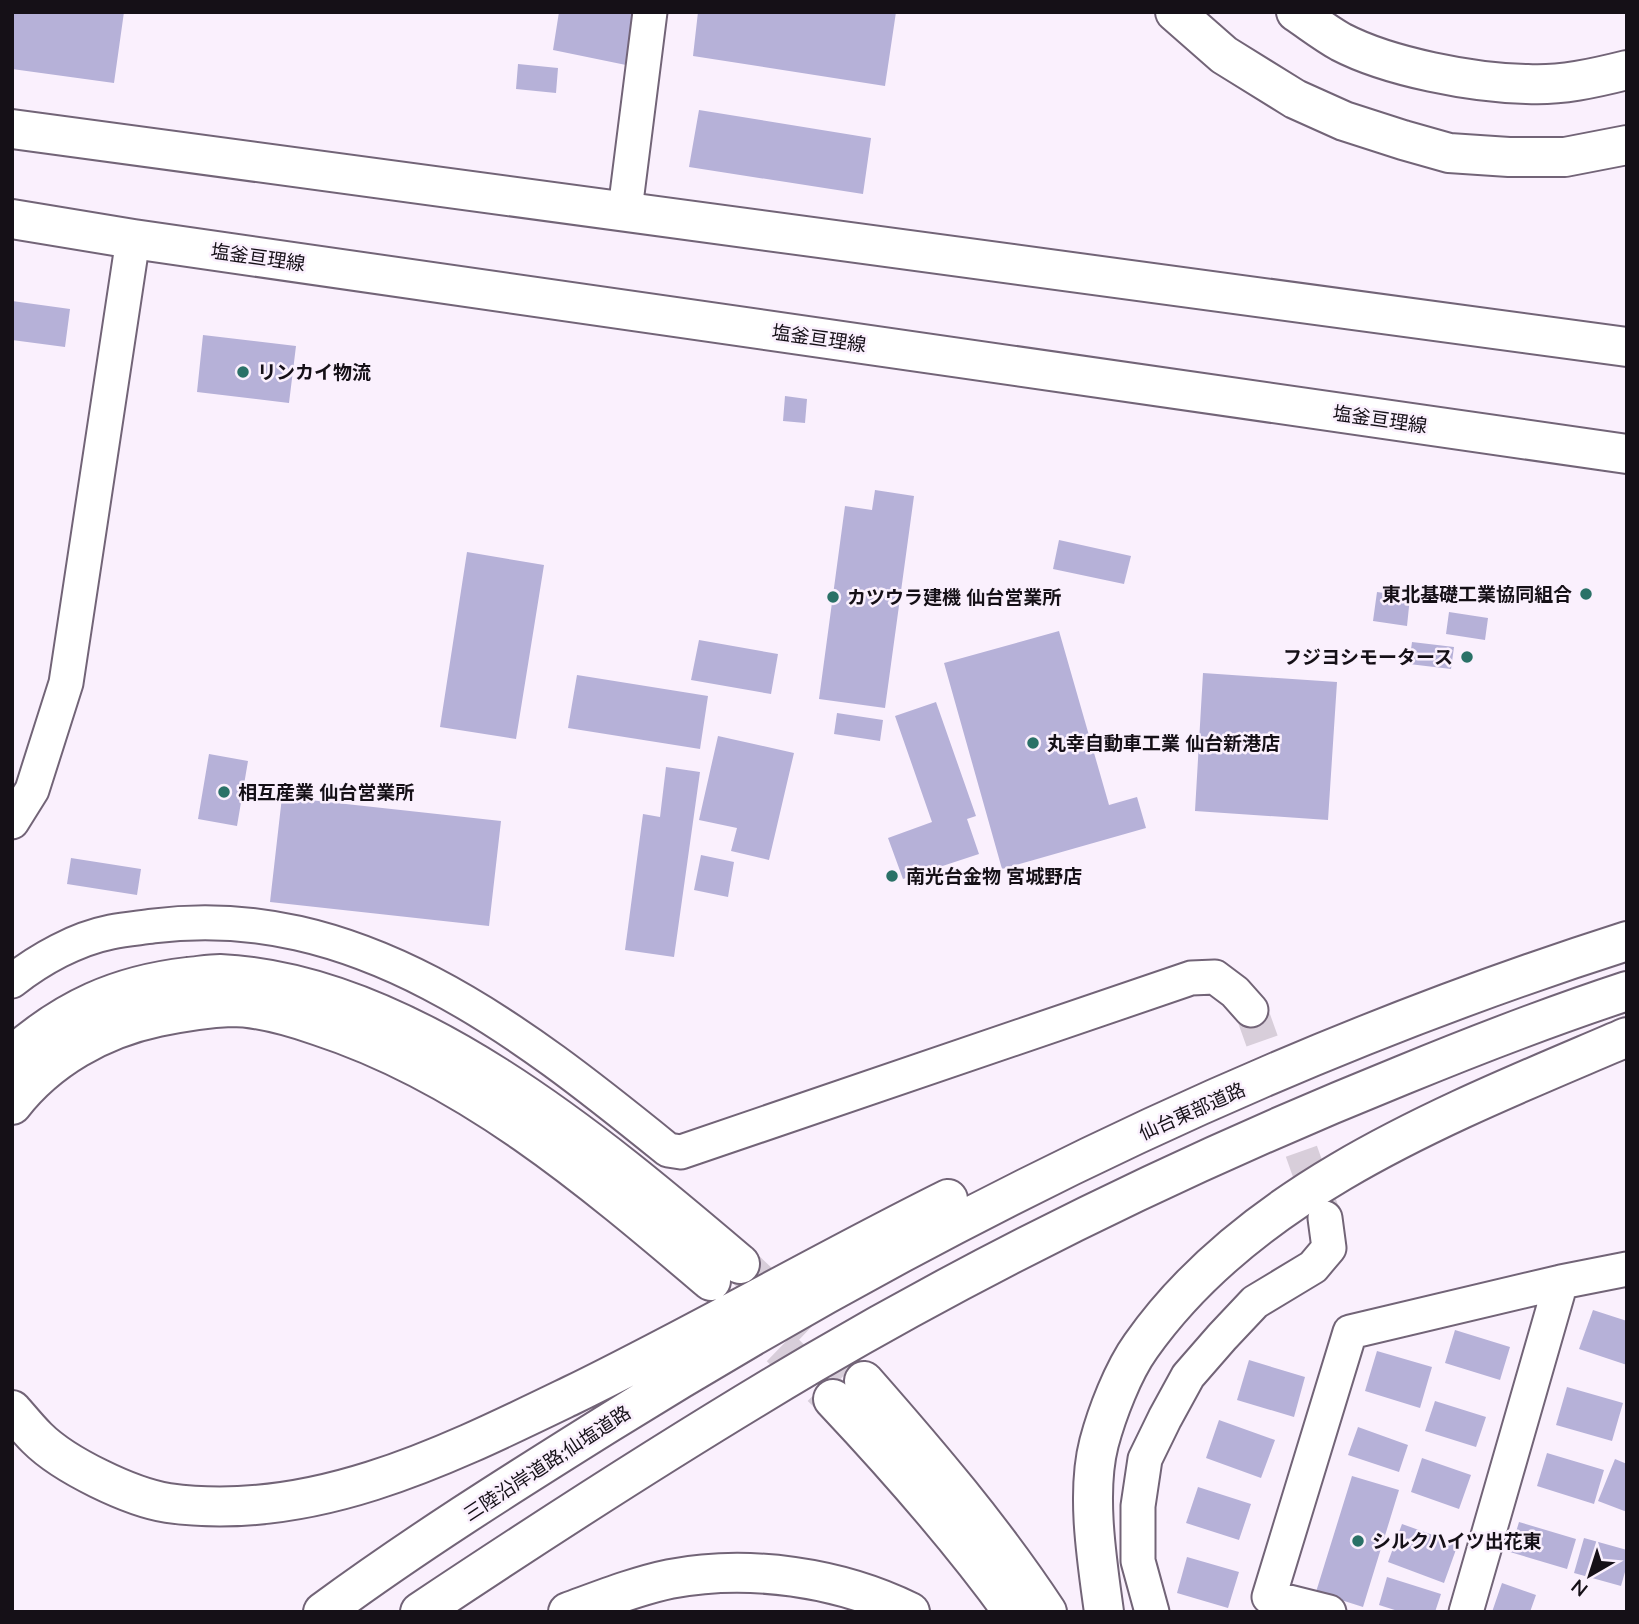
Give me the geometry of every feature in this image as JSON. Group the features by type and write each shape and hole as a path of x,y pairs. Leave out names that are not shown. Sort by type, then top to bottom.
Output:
{"main road":[{"path":"1175,12 1224,55 1296,99 1344,121 1403,140 1449,153 1509,157 1565,157 1627,145"},
{"path":"1296,12 1341,42 1387,60 1479,80 1528,85 1590,79 1627,70"},
{"path":"12,129 1627,347"},
{"name":"塩釜亘理線","path":"12,219 133,239 1627,454"},
{"name":"仙台東部道路","path":"776,1322 1019,1190 1208,1102 1429,1011 1627,941"},
{"path":"12,1056 41,1031 81,1007 125,989 172,979 218,974 283,982 344,999 411,1027 490,1074 603,1150 725,1272 624,1208 555,1154 479,1102 413,1064 355,1038 292,1017 233,1007 175,1013 133,1022 96,1038 59,1059 27,1086 12,1105"},
{"path":"420,1612 584,1502 816,1362 1048,1236 1232,1148 1451,1056 1627,991"},
{"path":"1104,1612 1093,1497 1099,1445 1116,1394 1139,1348 1178,1300 1223,1256 1277,1214 1356,1162 1474,1103 1627,1037"},
{"path":"12,1410 38,1440 79,1468 123,1489 166,1503 261,1505 317,1497 382,1478 520,1420 639,1362 867,1240 1001,1173 1208,1102"},
{"name":"三陸沿岸道路;仙塩道路","path":"323,1612 548,1461 776,1322"},
{"path":"1013,1612 944,1522 889,1459 848,1390 962,1496 1023,1574 1047,1612"},
{"path":"568,1612 670,1579 725,1573 782,1575 835,1585 893,1603 910,1612"}],"street":[{"path":"625,210 650,12"},
{"path":"12,822 32,790 66,683 133,239"},
{"path":"12,981 63,948 110,932 175,924 236,924 305,934 368,954 440,987 501,1024 567,1071 668,1150 681,1152 1192,978 1216,976 1251,1010"},
{"path":"1152,1612 1138,1561 1138,1506 1145,1459 1188,1376 1222,1337 1255,1302 1313,1266 1329,1248 1325,1218"},
{"path":"1329,1612 1269,1597 1350,1332 1627,1269"},
{"path":"1466,1612 1561,1282"}],"building":[{"path":"12,12 124,12 114,83 12,69"},
{"path":"559,12 633,12 626,65 553,50"},
{"path":"698,12 896,12 885,86 693,56"},
{"path":"518,64 558,68 556,93 516,89"},
{"path":"699,110 871,138 863,194 689,167"},
{"path":"12,301 70,309 65,347 12,340"},
{"path":"203,335 296,346 289,403 197,392"},
{"path":"785,396 807,399 805,423 783,421"},
{"path":"875,490 914,496 885,708 819,699 845,506 872,510"},
{"path":"1059,540 1131,556 1124,584 1053,569"},
{"path":"467,552 544,565 516,739 440,727"},
{"path":"1377,592 1410,597 1407,626 1373,621"},
{"path":"1449,612 1488,618 1485,640 1446,634"},
{"path":"1059,631 1109,805 1137,797 1146,828 1002,869 944,663"},
{"path":"699,640 778,654 771,694 691,680"},
{"path":"1412,642 1454,647 1451,669 1409,664"},
{"path":"1203,673 1337,682 1328,820 1195,811"},
{"path":"577,675 708,696 700,749 568,728"},
{"path":"936,702 976,816 967,819 979,854 903,879 888,838 932,822 895,716"},
{"path":"837,713 883,720 880,741 834,734"},
{"path":"718,736 794,753 769,860 731,851 737,828 699,820"},
{"path":"209,754 248,761 237,826 198,819"},
{"path":"666,767 700,772 674,957 625,950 643,814 660,817"},
{"path":"282,797 501,821 489,926 270,902"},
{"path":"701,855 734,862 728,897 694,890"},
{"path":"71,858 141,869 137,895 67,884"},
{"path":"1593,1310 1627,1321 1627,1365 1579,1349"},
{"path":"1455,1330 1510,1347 1500,1380 1445,1363"},
{"path":"1377,1351 1432,1367 1420,1408 1365,1391"},
{"path":"1249,1360 1305,1377 1294,1417 1237,1400"},
{"path":"1567,1387 1623,1403 1612,1441 1556,1425"},
{"path":"1435,1401 1486,1417 1476,1447 1425,1431"},
{"path":"1219,1420 1275,1440 1261,1478 1206,1458"},
{"path":"1358,1427 1408,1445 1399,1472 1348,1455"},
{"path":"1547,1453 1604,1470 1594,1504 1537,1486"},
{"path":"1422,1458 1471,1475 1459,1509 1411,1492"},
{"path":"1615,1459 1627,1464 1627,1512 1598,1501"},
{"name":"シルクハイツ出花東","path":"1352,1476 1399,1490 1363,1607 1316,1592"},
{"path":"1198,1487 1251,1504 1239,1540 1186,1523"},
{"path":"1519,1522 1576,1539 1567,1569 1510,1552"},
{"path":"1402,1524 1458,1544 1444,1583 1388,1562"},
{"path":"1584,1538 1627,1550 1627,1565 1621,1586 1574,1573"},
{"path":"1187,1557 1239,1572 1228,1608 1177,1593"},
{"path":"1387,1577 1441,1594 1435,1612 1401,1612 1379,1605"},
{"path":"1502,1583 1536,1595 1530,1612 1492,1612"}],"tunnel":[{"path":"1251,1010 1323,1212"},
{"path":"740,1264 864,1381"},
{"path":"739,1308 833,1399"}],"place":[{"name":"リンカイ物流","path":"243,372"},
{"name":"東北基礎工業協同組合","path":"1586,594"},
{"name":"カツウラ建機 仙台営業所","path":"833,597"},
{"name":"フジヨシモータース","path":"1467,657"},
{"name":"丸幸自動車工業 仙台新港店","path":"1033,743"},
{"name":"相互産業 仙台営業所","path":"224,792"},
{"name":"南光台金物 宮城野店","path":"892,876"},
{"name":"シルクハイツ出花東","path":"1358,1541"}]}
